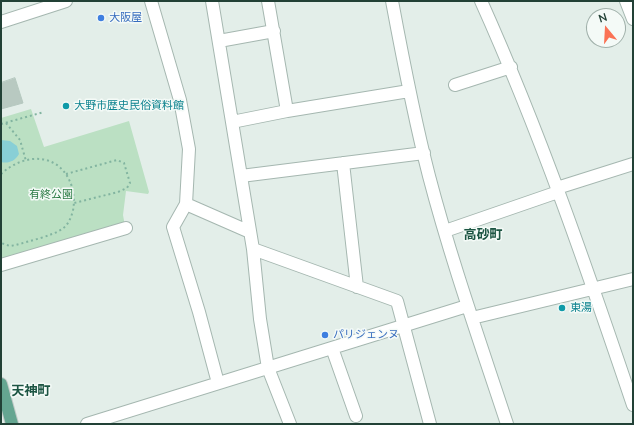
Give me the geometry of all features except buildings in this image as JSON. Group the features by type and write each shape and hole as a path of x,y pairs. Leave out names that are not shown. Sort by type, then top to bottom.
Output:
{"main road":[{"path":"1,384 12,424"}],"street":[{"path":"1,22 66,1"},
{"path":"151,1 180,100 190,149 186,204 173,227 199,312 218,383"},
{"path":"212,1 253,249 260,319 268,368 290,424"},
{"path":"268,1 287,111"},
{"path":"392,1 409,91 445,231 467,306 507,424"},
{"path":"481,1 511,67 594,289 633,405"},
{"path":"626,1 633,19"},
{"path":"219,42 274,32"},
{"path":"455,85 511,67"},
{"path":"232,122 287,111 409,91"},
{"path":"241,176 424,153"},
{"path":"343,164 357,287"},
{"path":"445,231 633,164"},
{"path":"186,204 250,232"},
{"path":"1,265 126,228"},
{"path":"253,249 397,301 430,424"},
{"path":"472,318 633,279"},
{"path":"87,424 467,306"},
{"path":"332,348 356,416"}],"path":[{"path":"1,124 44,112"},
{"path":"6,123 20,140 26,161"},
{"path":"1,174 9,168 26,161 37,159 46,160 59,166 66,174 72,188 74,204 71,217 62,229 16,246 1,243"},
{"path":"66,174 117,160 124,163 130,183 127,188 118,192 74,204"}],"green space":[{"name":"有終公園","path":"31,109 44,147 129,121 149,192 148,194 126,191 123,215 125,226 96,231 1,262 1,118"}],"water":[{"path":"1,140 10,141 17,146 19,154 11,161 6,163 1,162"}],"place":[{"name":"大阪屋","path":"101,18"},
{"name":"大野市歴史民俗資料館","path":"66,106"},
{"name":"東湯","path":"562,308"},
{"name":"パリジェンヌ","path":"325,335"}],"district":[{"name":"高砂町","path":"483,235"},
{"name":"天神町","path":"31,391"}]}
